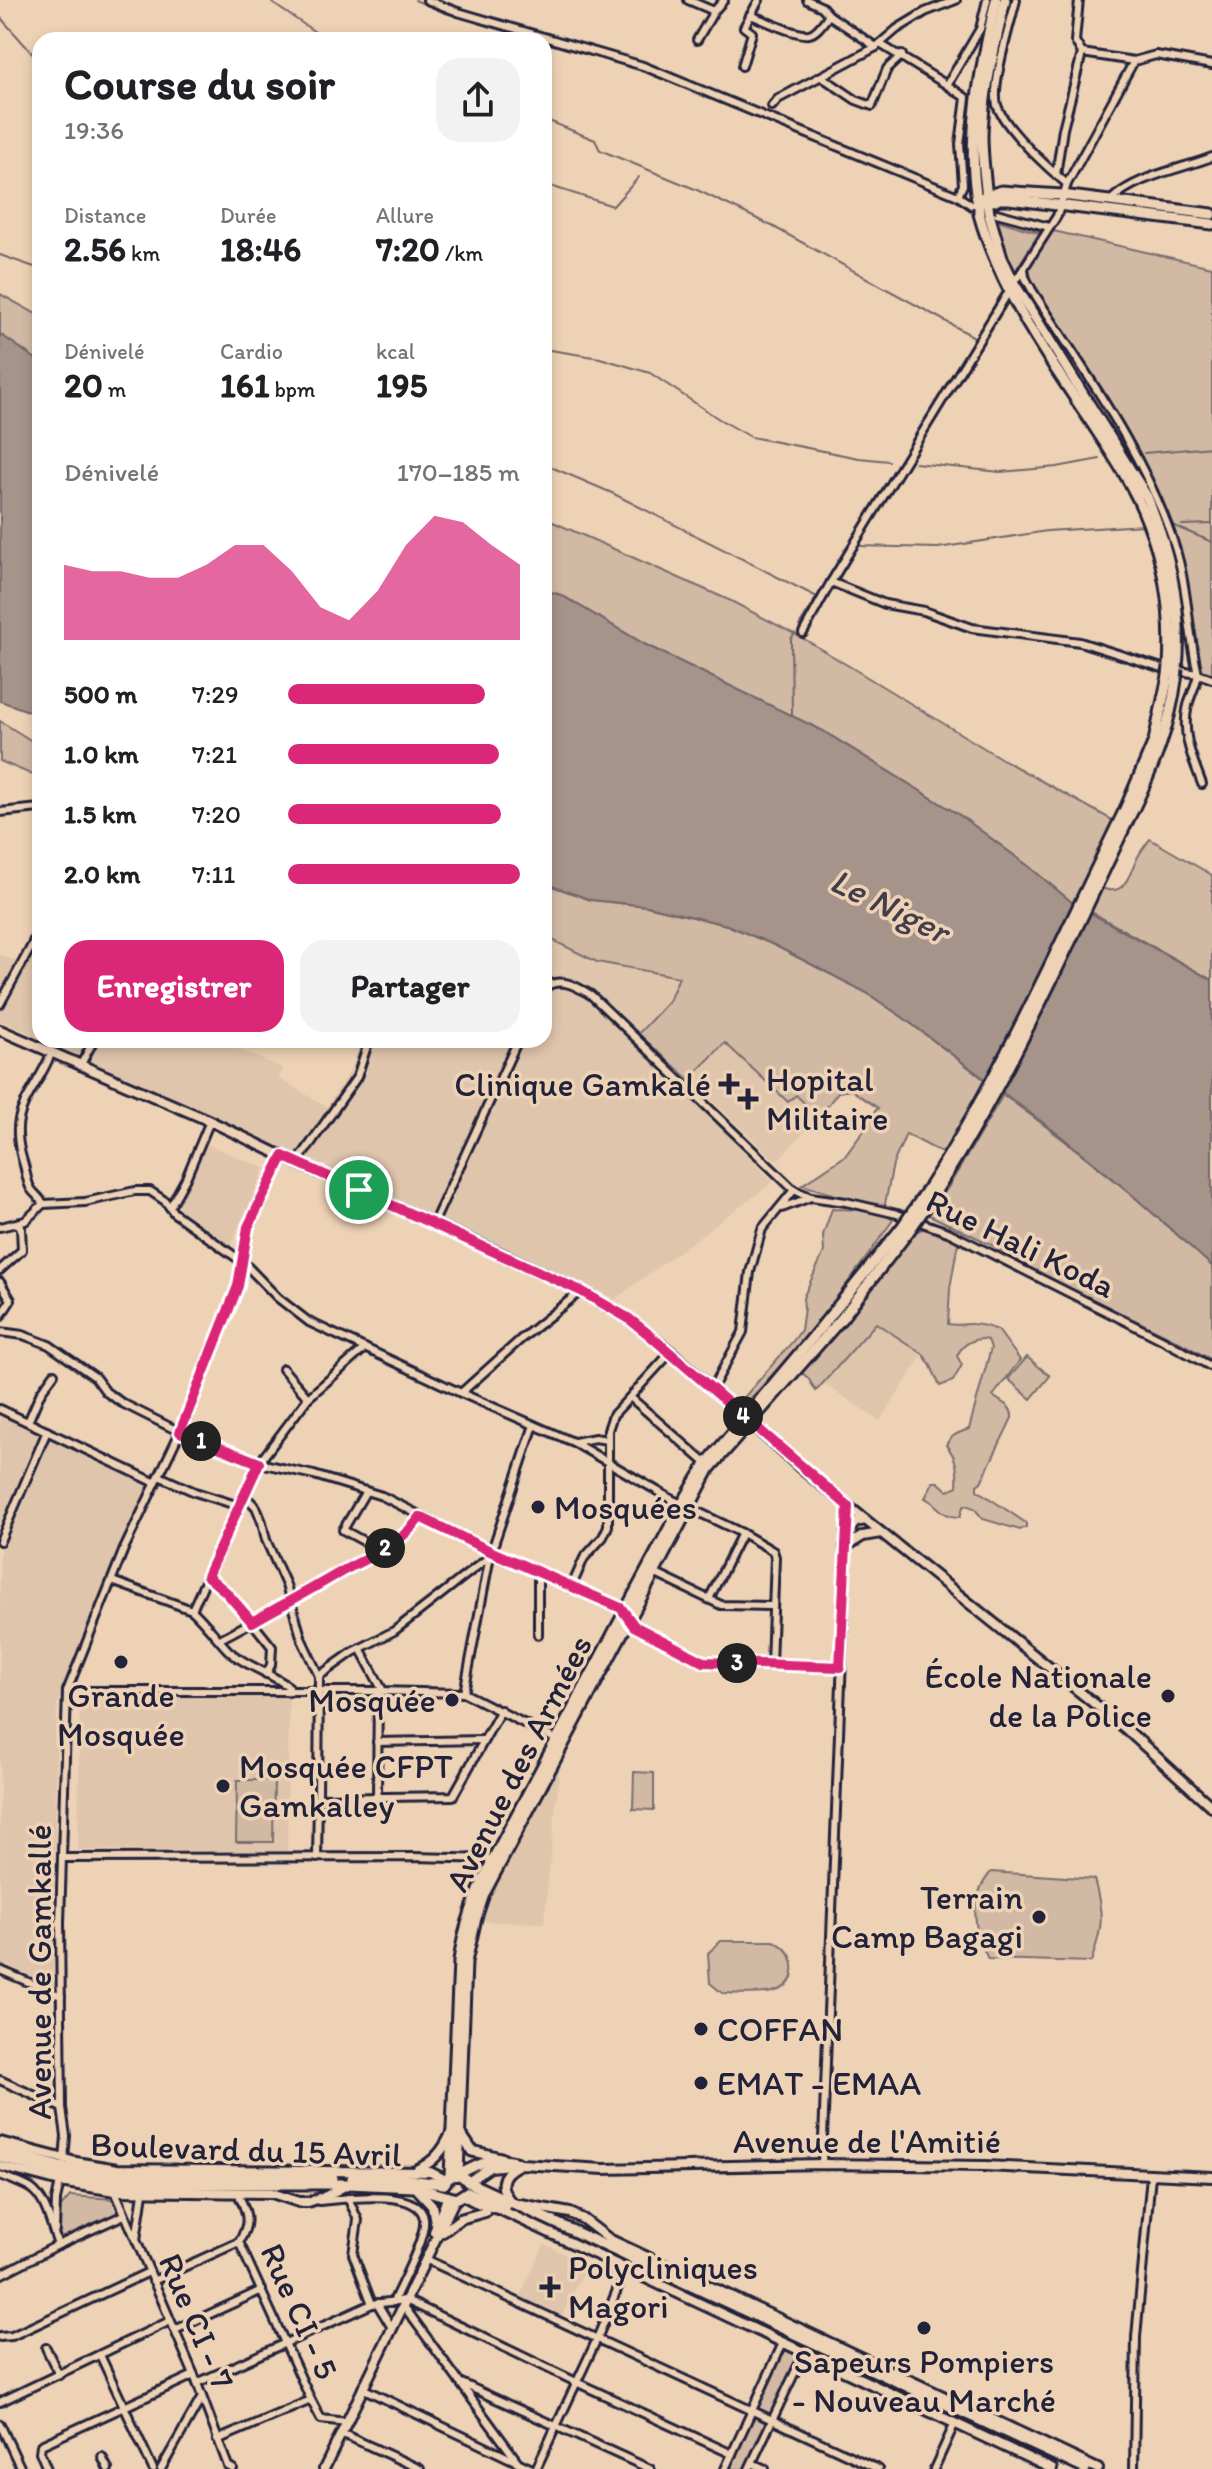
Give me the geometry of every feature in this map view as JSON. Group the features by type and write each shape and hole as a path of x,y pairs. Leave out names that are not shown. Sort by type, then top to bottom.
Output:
{"highway":[{"path":"984,207 973,165 978,88 996,0"},
{"path":"984,207 982,134 985,101 1005,0"},
{"path":"985,176 991,186 1001,191 1174,214 1212,224"},
{"path":"984,207 1001,191"},
{"path":"984,207 1001,199 1062,200 1109,201 1144,210"},
{"name":"Avenue des Armées","path":"450,2179 456,2131 466,1962 478,1910 497,1860 708,1466 842,1318 943,1183 976,1127 1130,808 1155,764 1166,730 1178,614 1173,579 1147,497 1114,450 1015,285 984,207"},
{"path":"1174,214 1212,214"},
{"path":"456,2131 472,2151 501,2158"},
{"name":"Boulevard du 15 Avril","path":"0,2149 60,2167 118,2177 401,2175 450,2179"},
{"name":"Boulevard du 15 Avril","path":"0,2157 66,2176 127,2185 348,2184 414,2187 460,2194"},
{"path":"450,2179 460,2194 511,2202 1085,2469"},
{"path":"450,2179 460,2194 485,2197 545,2223 1072,2469"}],"main road":[{"path":"0,1030 32,1045"},
{"path":"38,1048 210,1121 581,1291 628,1318 848,1506 1119,1723 1212,1807"},
{"path":"846,1533 856,1522 865,1520"},
{"path":"845,1547 863,1536 881,1533"},
{"path":"418,2169 439,2155 456,2131"},
{"name":"Boulevard du 15 Avril","path":"0,2142 64,2160 133,2170 401,2175 418,2169 437,2168 450,2179"},
{"path":"450,2179 485,2161 501,2158"},
{"name":"Avenue de l'Amitié","path":"501,2158 521,2164"},
{"path":"511,2202 503,2191 503,2179 521,2164"},
{"name":"Avenue de l'Amitié","path":"460,2194 490,2167 521,2164 604,2169 822,2164 985,2166 1212,2177"},
{"name":"Boulevard du 15 Avril","path":"0,2166 60,2182 115,2191 272,2193 308,2202 348,2184"},
{"path":"414,2187 432,2205 436,2217 435,2235"},
{"path":"460,2194 485,2212 512,2217"},
{"path":"460,2194 1052,2469"},
{"path":"324,2469 435,2235 460,2194"},
{"path":"485,2197 576,2215 609,2239 1098,2469"},
{"path":"435,2235 460,2219 485,2212"}],"street":[{"path":"427,0 527,32"},
{"path":"688,0 714,11"},
{"path":"697,40 724,0"},
{"path":"742,66 752,33 744,27 759,0"},
{"path":"807,0 878,46 902,55 966,98 960,144 963,185 958,196"},
{"path":"822,7 829,0"},
{"path":"926,0 937,6"},
{"path":"772,106 778,99 878,46 897,29 937,6 956,0"},
{"path":"947,85 980,29 987,0"},
{"path":"1016,0 998,79 996,103 1015,135 1067,184"},
{"path":"1056,175 1063,129 1082,53 1075,41 1079,0"},
{"path":"750,15 809,34 829,15"},
{"path":"552,39 643,66 958,196 974,207 1049,227"},
{"path":"1082,53 1134,61 1156,55 1212,65"},
{"path":"822,77 856,100 872,106 887,69 902,55"},
{"path":"1018,277 1049,227 1067,184 1134,61"},
{"path":"1109,201 1122,190 1138,183 1212,157"},
{"path":"1024,268 1032,290 1138,460 1156,495 1181,568 1198,674 1187,708 1185,728 1187,743 1202,784"},
{"path":"803,633 1006,296"},
{"path":"831,582 885,604 924,611 972,628 1080,642 1162,668 1212,679"},
{"path":"0,812 32,809"},
{"path":"0,1004 32,945"},
{"name":"Rue Hali Koda","path":"552,982 577,986 591,995 794,1190 811,1197 897,1214 948,1232 1212,1367"},
{"path":"80,1066 90,1048"},
{"path":"297,1163 357,1077 366,1048"},
{"path":"433,1224 514,1048"},
{"path":"43,1204 31,1188 20,1153 17,1128 20,1110 42,1076 51,1054"},
{"path":"170,1207 210,1121"},
{"name":"Avenue de Gamkallé","path":"64,2160 66,2136 62,2108 61,1996 67,1691 124,1549 180,1432 241,1277 248,1227 283,1156"},
{"path":"0,1227 28,1219 43,1204 85,1202 143,1190 158,1196 174,1213 244,1263 278,1298 309,1322 573,1442 685,1506 742,1533 774,1554 771,1664"},
{"path":"712,1389 743,1332 750,1272 762,1229 794,1190"},
{"path":"782,1208 811,1197"},
{"path":"0,1270 21,1253 21,1228 17,1223"},
{"path":"0,1282 11,1300 0,1317"},
{"path":"461,1393 581,1291"},
{"path":"0,1332 23,1335 49,1345 93,1375 114,1398 180,1432 259,1463 314,1475 382,1496 491,1554 621,1608 634,1626 704,1662 840,1667"},
{"path":"192,1610 259,1463 308,1398 365,1348"},
{"path":"571,1588 584,1558 603,1537 609,1522 607,1440 612,1417 671,1352"},
{"path":"283,1369 308,1398"},
{"path":"28,1422 41,1392 54,1374"},
{"path":"630,1397 708,1466"},
{"path":"0,1409 158,1479 239,1506"},
{"path":"464,1693 491,1554 534,1425"},
{"path":"0,1541 47,1431"},
{"path":"573,1442 595,1438 607,1440"},
{"path":"366,1491 343,1530 380,1550"},
{"path":"244,1495 256,1507 266,1540 286,1585 302,1640 319,1676 317,1858"},
{"path":"822,2164 848,1506"},
{"path":"220,1639 394,1544 406,1536 420,1517"},
{"path":"709,1599 742,1533"},
{"path":"319,1676 360,1648 394,1631 447,1592 491,1554"},
{"path":"650,1572 725,1605 772,1606"},
{"path":"538,1573 538,1635"},
{"path":"207,1576 226,1592 272,1647 271,1665 266,1674"},
{"path":"112,1581 192,1610 227,1650 287,1685 289,1692"},
{"path":"360,1648 380,1691 377,1797"},
{"path":"67,1691 464,1693 560,1742"},
{"path":"318,1798 453,1796 501,1710"},
{"path":"377,1742 483,1740"},
{"path":"62,1858 497,1860"},
{"path":"0,1970 61,1996"},
{"path":"0,2080 62,2108"},
{"path":"0,2175 37,2194 58,2245"},
{"path":"1134,2469 1136,2337 1151,2175"},
{"path":"58,2245 55,2226 60,2182"},
{"name":"Rue CI - 7","path":"115,2191 194,2375 229,2468"},
{"path":"136,2242 143,2193"},
{"path":"308,2202 382,2197 405,2200 419,2209 424,2217 422,2236 393,2302"},
{"name":"Rue CI - 5","path":"240,2198 248,2213 247,2229 239,2242 311,2400 321,2419 347,2422"},
{"path":"348,2198 358,2220 353,2254 375,2303 392,2328"},
{"path":"0,2275 124,2215"},
{"path":"153,2281 239,2242"},
{"path":"426,2257 878,2469"},
{"path":"362,2388 534,2469 597,2339 625,2270"},
{"path":"0,2337 12,2336 149,2272"},
{"path":"175,2330 262,2290"},
{"path":"197,2383 375,2303 404,2303 732,2454"},
{"path":"404,2303 523,2469"},
{"path":"0,2402 170,2321"},
{"path":"725,2469 783,2343"},
{"path":"46,2348 59,2375"},
{"path":"765,2469 750,2466 804,2353"},
{"path":"100,2355 153,2469"},
{"path":"47,2469 40,2452 41,2445 194,2375"},
{"path":"459,2382 650,2469"},
{"path":"161,2469 202,2397"},
{"path":"217,2440 311,2400"},
{"path":"934,2469 955,2423"},
{"path":"0,2424 21,2469"},
{"path":"341,2433 420,2469"},
{"path":"102,2457 108,2469"}],"shaded area":[{"path":"997,220 1039,233 1014,273"},
{"path":"1049,230 1212,267 1212,675 1202,670 1196,657 1184,571 1170,520 1157,488 1124,429 1032,283 1029,268"},
{"path":"0,294 32,312 32,356 0,334"},
{"path":"552,522 731,601 806,640 1007,762 1114,821 1074,904 961,816 823,731 646,645 552,592"},
{"path":"0,721 32,741 32,775 0,761"},
{"path":"1150,839 1212,875 1212,980 1090,911 1099,887 1114,890 1124,885"},
{"path":"552,886 591,900 647,906 727,925 774,945 867,993 985,1080 944,1154 906,1134 893,1164 884,1209 802,1185 845,1156 865,1129 866,1121 878,1108 851,1090 838,1092 819,1117 796,1095 788,1102 725,1043 689,1079 638,1034 669,1001 679,977 597,962 552,940"},
{"path":"552,940 597,962 679,977 669,1001 636,1037 773,1182 615,1299 62,1048 234,1048 283,1068 279,1079 327,1107 350,1071 359,1048 552,1048"},
{"path":"0,955 22,963 32,956 32,1034 2,1021 0,1023"},
{"name":"Hopital Militaire","path":"725,1042 788,1102 796,1095 819,1117 779,1159 773,1158 689,1079"},
{"path":"1003,1095 1110,1177 1212,1266 1212,1360 929,1215"},
{"path":"203,1143 265,1168 230,1247 196,1222 194,1225 177,1213"},
{"path":"832,1209 872,1212 893,1220 804,1338 746,1403 740,1402 801,1330 803,1298 824,1252 823,1235"},
{"path":"924,1228 947,1234 958,1243 950,1288 948,1324 970,1324 998,1330 1020,1360 993,1396 1009,1407 1012,1418 977,1490 1026,1523 1026,1527 1020,1530 983,1519 974,1508 966,1505 960,1517 948,1514 925,1498 933,1482 938,1482 948,1491 957,1486 956,1464 946,1445 958,1433 969,1429 991,1348 988,1340 974,1340 962,1348 957,1356 962,1365 953,1381 940,1386 923,1354 876,1323 816,1391 801,1372 911,1234"},
{"path":"876,1323 923,1354 880,1421 823,1383"},
{"path":"1027,1357 1050,1376 1031,1399 1008,1379"},
{"path":"0,1411 154,1479 57,1704 53,1986 0,1962"},
{"path":"80,1695 289,1696 287,1851 78,1850"},
{"path":"560,1764 544,1923 478,1921 499,1875"},
{"path":"634,1772 654,1773 654,1810 633,1809"},
{"path":"237,1780 274,1780 273,1842 236,1842"},
{"path":"991,1872 1094,1879 1101,1921 1091,1962 988,1959 975,1915 979,1893"},
{"path":"721,1941 774,1941 791,1957 792,1977 787,1985 768,1993 722,1993 710,1983 708,1953"},
{"path":"70,2196 114,2199 119,2215 59,2240 60,2208"},
{"name":"Polycliniques Magori","path":"544,2244 587,2265 562,2316 520,2296"},
{"path":"786,2348 799,2354 771,2415 757,2408"},
{"path":"754,2414 768,2421 745,2469 728,2469"}],"water":[{"path":"0,334 32,356 32,712 0,701"},
{"name":"Le Niger","path":"552,592 646,645 823,731 961,816 1074,904 1212,980 1212,1266 1058,1134 867,993 774,945 727,925 647,906 591,900 552,886"}],"waterway":[{"path":"415,0 445,13 513,32"},
{"path":"272,3 315,32"},
{"path":"0,17 32,53"},
{"path":"552,43 609,59"},
{"path":"635,67 751,114"},
{"path":"552,122 595,140 600,150 695,189 772,226 976,338"},
{"path":"552,187 613,206 639,177"},
{"path":"1008,219 1041,232 1017,273"},
{"path":"0,255 32,266"},
{"path":"975,340 1004,292"},
{"path":"813,603 971,347"},
{"path":"552,350 600,358 650,373 751,437 889,461"},
{"path":"1144,453 1212,447"},
{"path":"915,463 1000,472 1100,459"},
{"path":"552,467 612,493 817,597"},
{"path":"1182,525 1212,524"},
{"path":"858,546 938,548 1047,531 1144,525"},
{"path":"1172,525 1212,542"},
{"path":"799,626 809,610"},
{"path":"792,714 791,639 795,633"}],"place":[{"name":"Clinique Gamkalé","path":"729,1084"},
{"name":"Hopital Militaire","path":"748,1099"},
{"name":"Mosquées","path":"538,1507"},
{"name":"Grande Mosquée","path":"121,1662"},
{"name":"École Nationale de la Police","path":"1168,1696"},
{"name":"Mosquée","path":"452,1700"},
{"name":"Mosquée CFPT Gamkalley","path":"223,1786"},
{"name":"Terrain Camp Bagagi","path":"1039,1917"},
{"name":"COFFAN","path":"701,2029"},
{"name":"EMAT - EMAA","path":"701,2083"},
{"name":"Polycliniques Magori","path":"550,2287"},
{"name":"Sapeurs Pompiers - Nouveau Marché","path":"924,2328"}],"route":[{"path":"283,1156 359,1190 581,1291 628,1318 848,1506 840,1667 704,1662 634,1626 621,1608 420,1517 406,1536 394,1544 252,1622 207,1576 259,1463 180,1432 241,1277 244,1242 254,1210 283,1156"}]}
